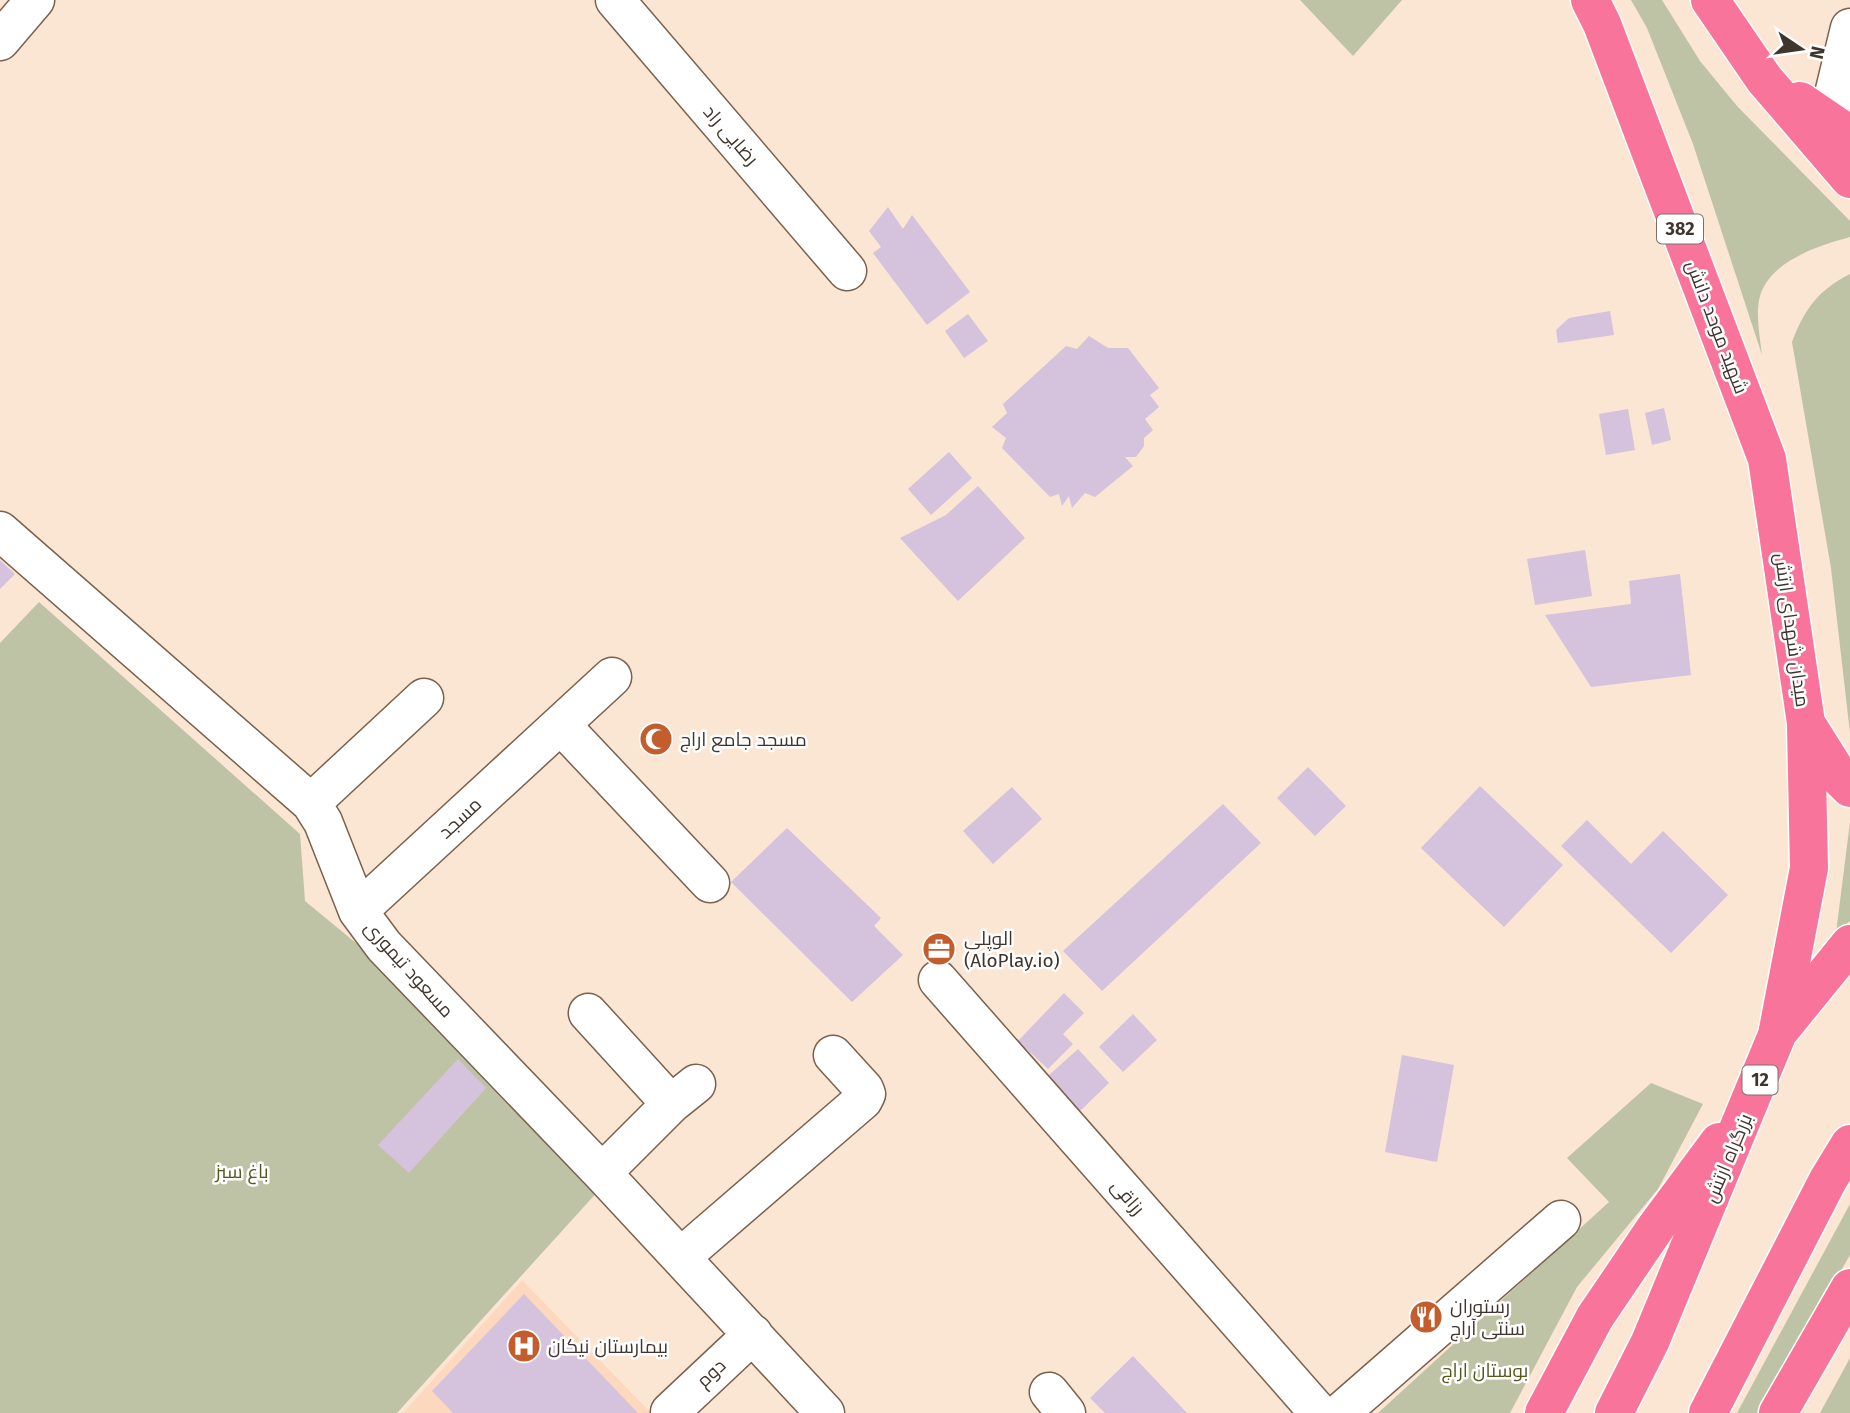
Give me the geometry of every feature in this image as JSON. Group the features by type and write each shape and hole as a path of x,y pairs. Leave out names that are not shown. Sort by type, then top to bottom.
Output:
{"highway":[{"name":"شهید موحد دانش","path":"1590,0 1767,458"},
{"path":"1710,0 1764,79 1850,179"},
{"path":"1764,79 1839,127"},
{"name":"میدان شهدای ارتش","path":"1767,458 1806,723 1841,779 1850,788"},
{"name":"بزرگراه ارتش","path":"1614,1413 1650,1342 1777,1035 1809,868 1806,723"},
{"path":"1777,1035 1850,943"},
{"path":"1544,1413 1595,1317 1656,1227 1754,1096"},
{"path":"1709,1413 1828,1180 1850,1144"},
{"path":"1778,1413 1845,1307"}],"street":[{"path":"0,41 35,0"},
{"name":"رضایی راد","path":"615,0 847,271"},
{"path":"1839,127 1850,27"},
{"name":"مسعود تیموری","path":"0,531 311,803 332,843 358,911 384,946 602,1173 825,1413"},
{"name":"مسجد","path":"358,911 612,677"},
{"path":"311,803 424,698"},
{"path":"561,725 710,883"},
{"name":"رزاقی","path":"938,980 1319,1413"},
{"path":"588,1013 684,1094 602,1173"},
{"path":"681,1257 863,1100 866,1094 864,1089 833,1055"},
{"path":"1340,1413 1561,1220"},
{"name":"دوم","path":"670,1412 753,1334"}],"shaded area":[{"name":"بیمارستان نیکان","path":"522,1280 651,1413 403,1413"}],"green space":[{"path":"1300,0 1402,0 1353,56"},
{"path":"1631,0 1662,0 1700,61 1737,106 1850,221 1850,237 1823,245 1795,258 1772,275 1764,287 1758,313 1762,355 1693,144 1647,28"},
{"path":"1850,274 1850,733 1831,568 1792,342 1814,302 1829,287"},
{"name":"باغ سبز","path":"39,602 300,834 305,901 362,948 600,1189 397,1413 0,1413 0,643"},
{"path":"1850,822 1850,921 1836,933"},
{"name":"بوستان اراج","path":"1651,1083 1703,1104 1658,1189 1577,1287 1510,1413 1378,1413 1609,1202 1567,1158"},
{"path":"1850,1204 1850,1255 1759,1413 1737,1413"},
{"path":"1850,1358 1850,1413 1820,1413"}],"building":[{"path":"888,207 903,229 912,215 970,292 927,325 873,253 881,247 869,231"},
{"path":"1610,311 1614,335 1558,343 1556,330 1569,318"},
{"path":"968,314 988,341 964,358 945,331"},
{"path":"1089,336 1108,348 1128,348 1159,388 1150,395 1159,407 1145,419 1153,430 1144,438 1144,446 1136,457 1125,457 1133,466 1095,497 1085,493 1072,508 1069,496 1062,506 1059,494 1050,497 1002,448 1006,438 992,427 1007,413 1003,404 1066,346 1077,349"},
{"path":"1664,408 1671,440 1652,445 1645,413"},
{"path":"1628,409 1635,450 1606,455 1599,414"},
{"path":"949,452 972,478 931,515 908,489"},
{"path":"978,486 1025,538 958,601 900,538 946,515"},
{"path":"1585,550 1592,596 1535,605 1527,559"},
{"path":"0,560 15,574 0,589"},
{"path":"1680,574 1691,675 1591,687 1545,615 1631,604 1629,581"},
{"path":"1308,767 1346,806 1315,836 1277,798"},
{"path":"1480,786 1563,865 1504,927 1421,848"},
{"path":"1012,787 1042,819 993,864 963,831"},
{"path":"1223,804 1261,843 1102,991 1063,951"},
{"path":"1587,820 1631,864 1663,831 1728,895 1671,953 1561,846"},
{"path":"787,828 881,918 874,926 903,955 852,1002 731,882"},
{"path":"1064,993 1084,1013 1063,1034 1073,1044 1048,1069 1018,1041"},
{"path":"1133,1014 1157,1040 1123,1072 1099,1047"},
{"path":"1078,1049 1109,1083 1080,1111 1048,1076"},
{"path":"1402,1055 1454,1065 1437,1162 1385,1152"},
{"path":"458,1059 486,1088 409,1173 378,1145"},
{"name":"بیمارستان نیکان","path":"524,1294 638,1413 453,1413 432,1391"},
{"path":"1133,1356 1187,1413 1105,1413 1090,1398"}],"place":[{"name":"مسجد جامع اراج","path":"656,739"},
{"name":"الوپلی (AloPlay.io)","path":"939,949"},
{"name":"رستوران سنتی آراج","path":"1426,1317"},
{"name":"بیمارستان نیکان","path":"524,1346"}]}
